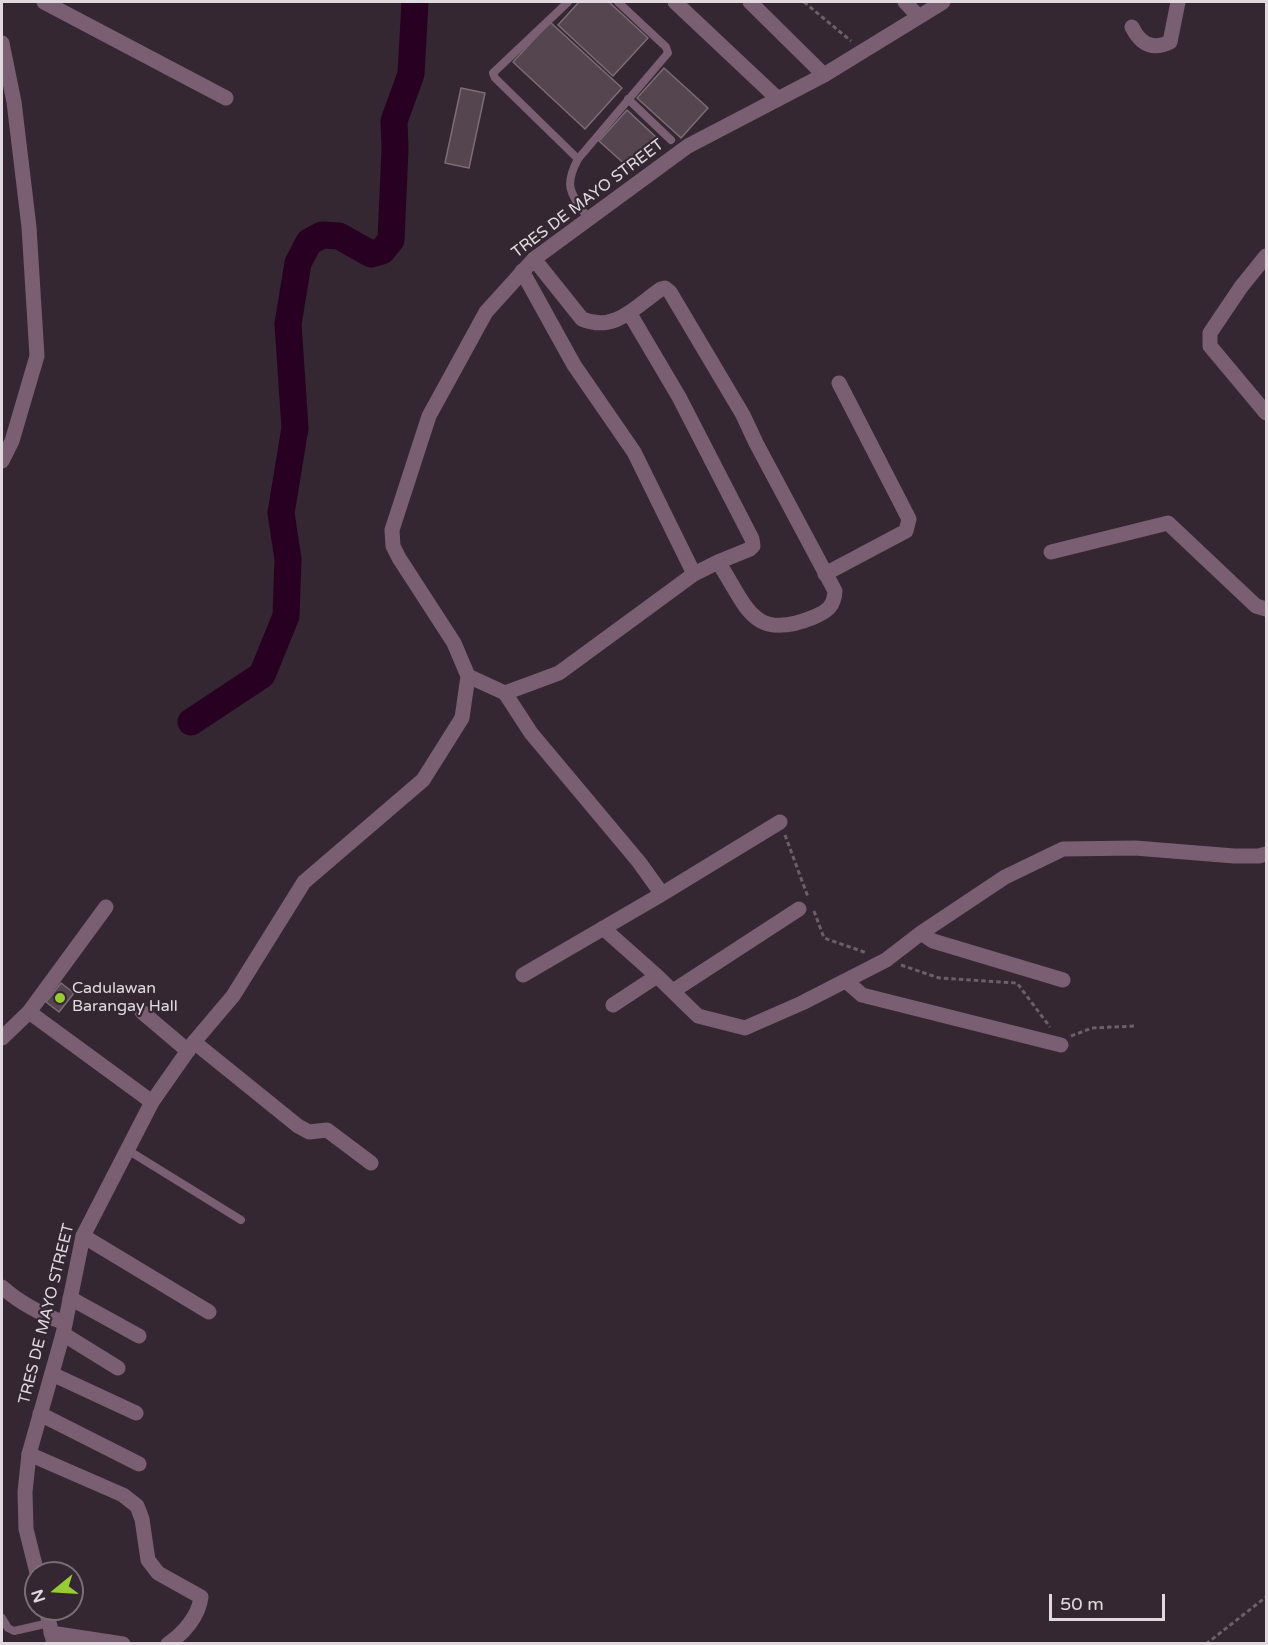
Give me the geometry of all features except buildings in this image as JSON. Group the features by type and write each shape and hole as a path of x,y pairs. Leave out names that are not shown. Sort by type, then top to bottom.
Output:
{"street":[{"path":"44,2 226,98"},
{"path":"675,2 778,99"},
{"path":"750,2 824,75"},
{"path":"905,2 918,16"},
{"name":"TRES DE MAYO STREET","path":"34,1561 26,1529 25,1492 29,1454 64,1329 82,1236 126,1149 152,1102 191,1046 233,996 304,882 423,780 462,718 468,675 454,643 399,558 393,546 392,530 429,416 486,312 534,259 688,146 824,75 943,2"},
{"path":"1132,27 1138,40 1147,45 1161,45 1170,42 1178,2"},
{"path":"2,43 14,102 29,227 37,356 12,441 2,461"},
{"path":"1266,256 1240,286 1210,333 1210,346 1266,413"},
{"path":"534,259 582,319 592,323 608,323 630,314 661,289 665,288 670,292 743,415 835,591 834,601 828,611 801,622 772,626 751,615 718,562"},
{"path":"522,271 574,366 634,452 694,574"},
{"path":"505,693 559,673 694,574 753,546 752,539 679,397 630,314"},
{"path":"825,574 906,531 910,523 839,383"},
{"path":"1051,552 1168,522 1256,606 1266,609"},
{"path":"468,675 505,693 531,733 639,862 662,894"},
{"path":"523,975 780,822"},
{"path":"603,928 657,975 698,1016 745,1028 886,960 921,933 1005,877 1063,849 1135,848 1234,856 1266,854"},
{"path":"2,1038 29,1012 106,908"},
{"path":"673,991 799,909"},
{"path":"921,933 933,941 1063,980"},
{"path":"613,1005 657,975"},
{"path":"846,981 862,995 1060,1038"},
{"path":"29,1012 152,1102"},
{"path":"142,1012 298,1126 309,1131 327,1130 370,1163"},
{"path":"82,1236 209,1311"},
{"path":"2,1287 15,1299 64,1329 118,1368"},
{"path":"70,1298 139,1336"},
{"path":"51,1374 136,1413"},
{"path":"40,1414 139,1464"},
{"path":"29,1454 123,1495 137,1506 142,1519 148,1560 158,1573 201,1597 200,1605 190,1623 168,1644"},
{"path":"50,1629 85,1644"},
{"path":"50,1629 123,1644"}],"lane":[{"path":"568,2 494,73 495,78 578,159"},
{"path":"588,218 570,193 568,182 578,159 668,51 618,2"},
{"path":"628,99 671,141"},
{"path":"126,1149 241,1220"},
{"path":"2,1618 8,1628 14,1631 50,1629"}],"path":[{"path":"804,2 864,52"},
{"path":"780,822 824,938 939,978 1017,983 1060,1038 1092,1028 1136,1026"},
{"path":"1206,1644 1266,1597"}],"waterway":[{"path":"191,722 262,675 286,616 288,559 281,513 295,428 288,324 298,263 309,242 322,235 339,236 371,254 382,251 391,240 394,121 411,74 415,2"}],"place":[{"name":"Cadulawan Barangay Hall","path":"60,998"}]}
